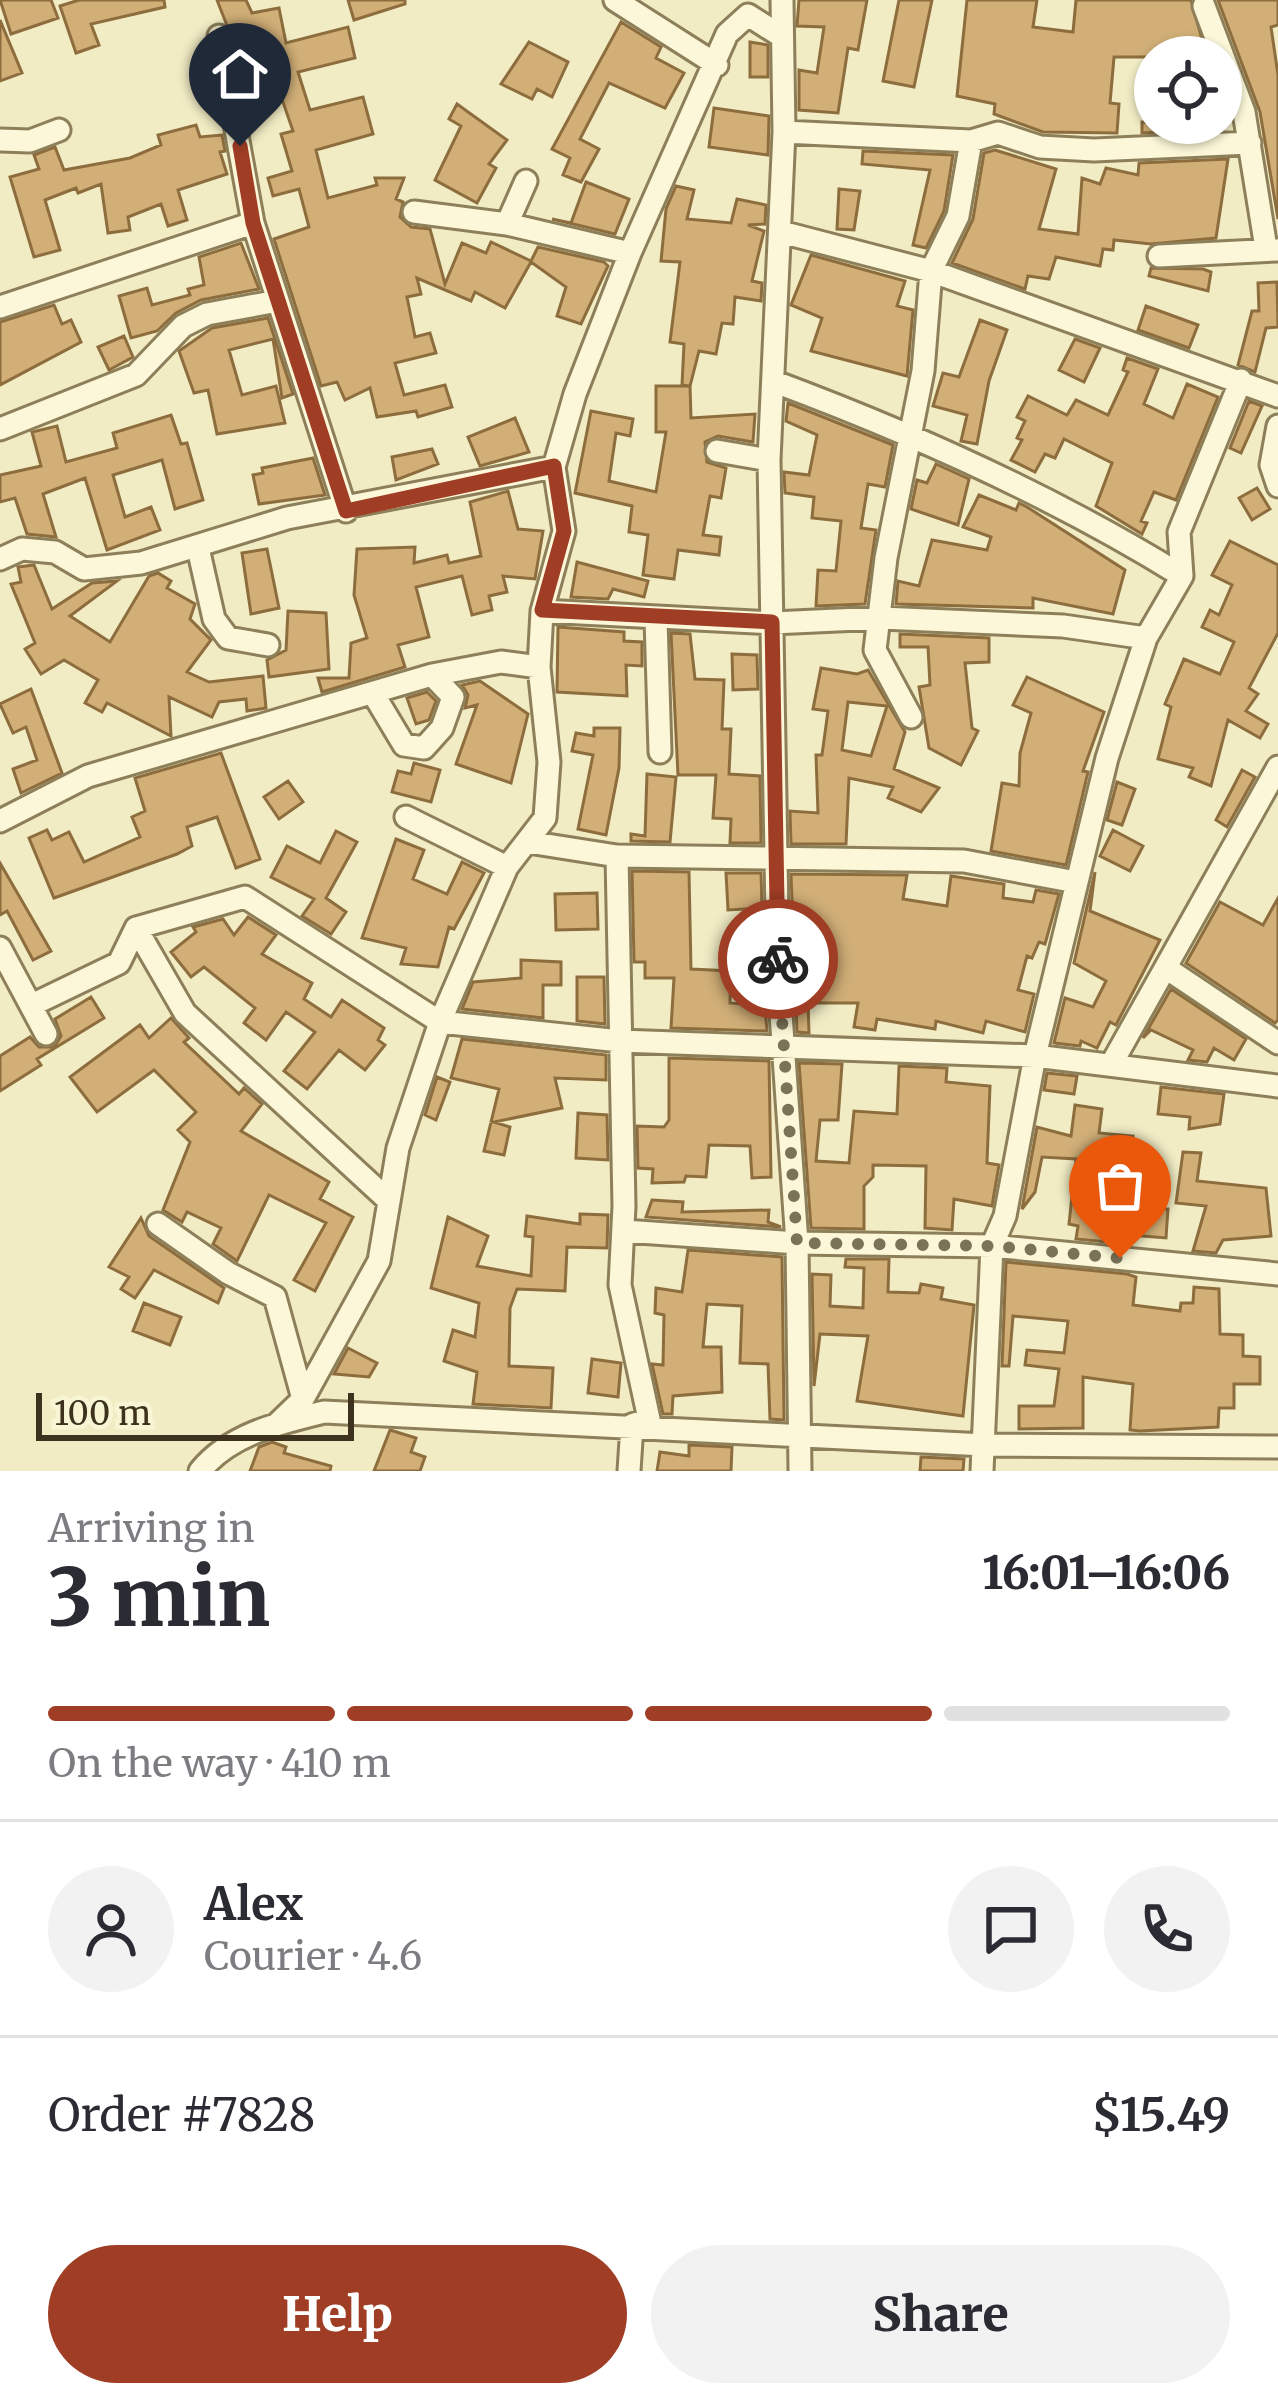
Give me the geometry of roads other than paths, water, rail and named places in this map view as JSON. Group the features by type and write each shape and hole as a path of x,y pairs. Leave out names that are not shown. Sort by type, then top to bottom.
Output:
{"street":[{"path":"615,0 717,65"},
{"path":"782,0 784,132 769,460 775,858 797,1243 800,1471"},
{"path":"1160,256 1272,249 1250,143 1204,5"},
{"path":"277,1424 303,1399 379,1261 398,1148 440,1022 506,867 544,818 549,762 538,667 542,610 564,531 554,466 575,394 630,253 728,34 748,15 782,36"},
{"path":"218,37 253,223 346,511"},
{"path":"0,140 30,141 59,130"},
{"path":"784,132 971,141 998,133 1040,147 1094,150 1250,143"},
{"path":"911,717 875,650 886,558 923,371 931,271 958,216 971,141"},
{"path":"507,224 526,181"},
{"path":"414,212 507,224 630,253"},
{"path":"0,307 253,223"},
{"path":"781,232 931,271 1278,396"},
{"path":"0,429 136,375 183,326 207,314 278,301"},
{"path":"982,1471 992,1246 1005,1216 1034,1056 1107,758 1146,638 1182,576 1179,532 1241,380"},
{"path":"775,382 912,433 1106,528 1182,576"},
{"path":"1278,426 1271,465 1278,486"},
{"path":"717,451 769,460"},
{"path":"0,559 22,549 55,552 84,569 198,548 229,533 554,466"},
{"path":"198,548 214,619 228,638 268,644"},
{"path":"542,610 656,619 881,618 1064,626 1146,638"},
{"path":"656,619 660,752"},
{"path":"0,820 88,776 432,675 501,662 538,667"},
{"path":"374,694 404,745 424,748 442,728 453,697 432,675"},
{"path":"1112,1063 1169,970 1278,767"},
{"path":"406,817 506,867"},
{"path":"528,842 617,856 964,861 1076,882"},
{"path":"617,856 624,1231 620,1286 649,1419 632,1425"},
{"path":"34,1004 119,963 136,928 245,897 440,1022 620,1041 1034,1056 1278,1086"},
{"path":"136,928 185,1013 388,1200"},
{"path":"0,948 46,1034"},
{"path":"1169,970 1278,1043"},
{"path":"158,1224 228,1273 275,1297 303,1399"},
{"path":"624,1231 797,1243 992,1246 1278,1274"},
{"path":"200,1471 216,1451 277,1424 324,1412 1267,1456"},
{"path":"629,1471 632,1425"}]}
